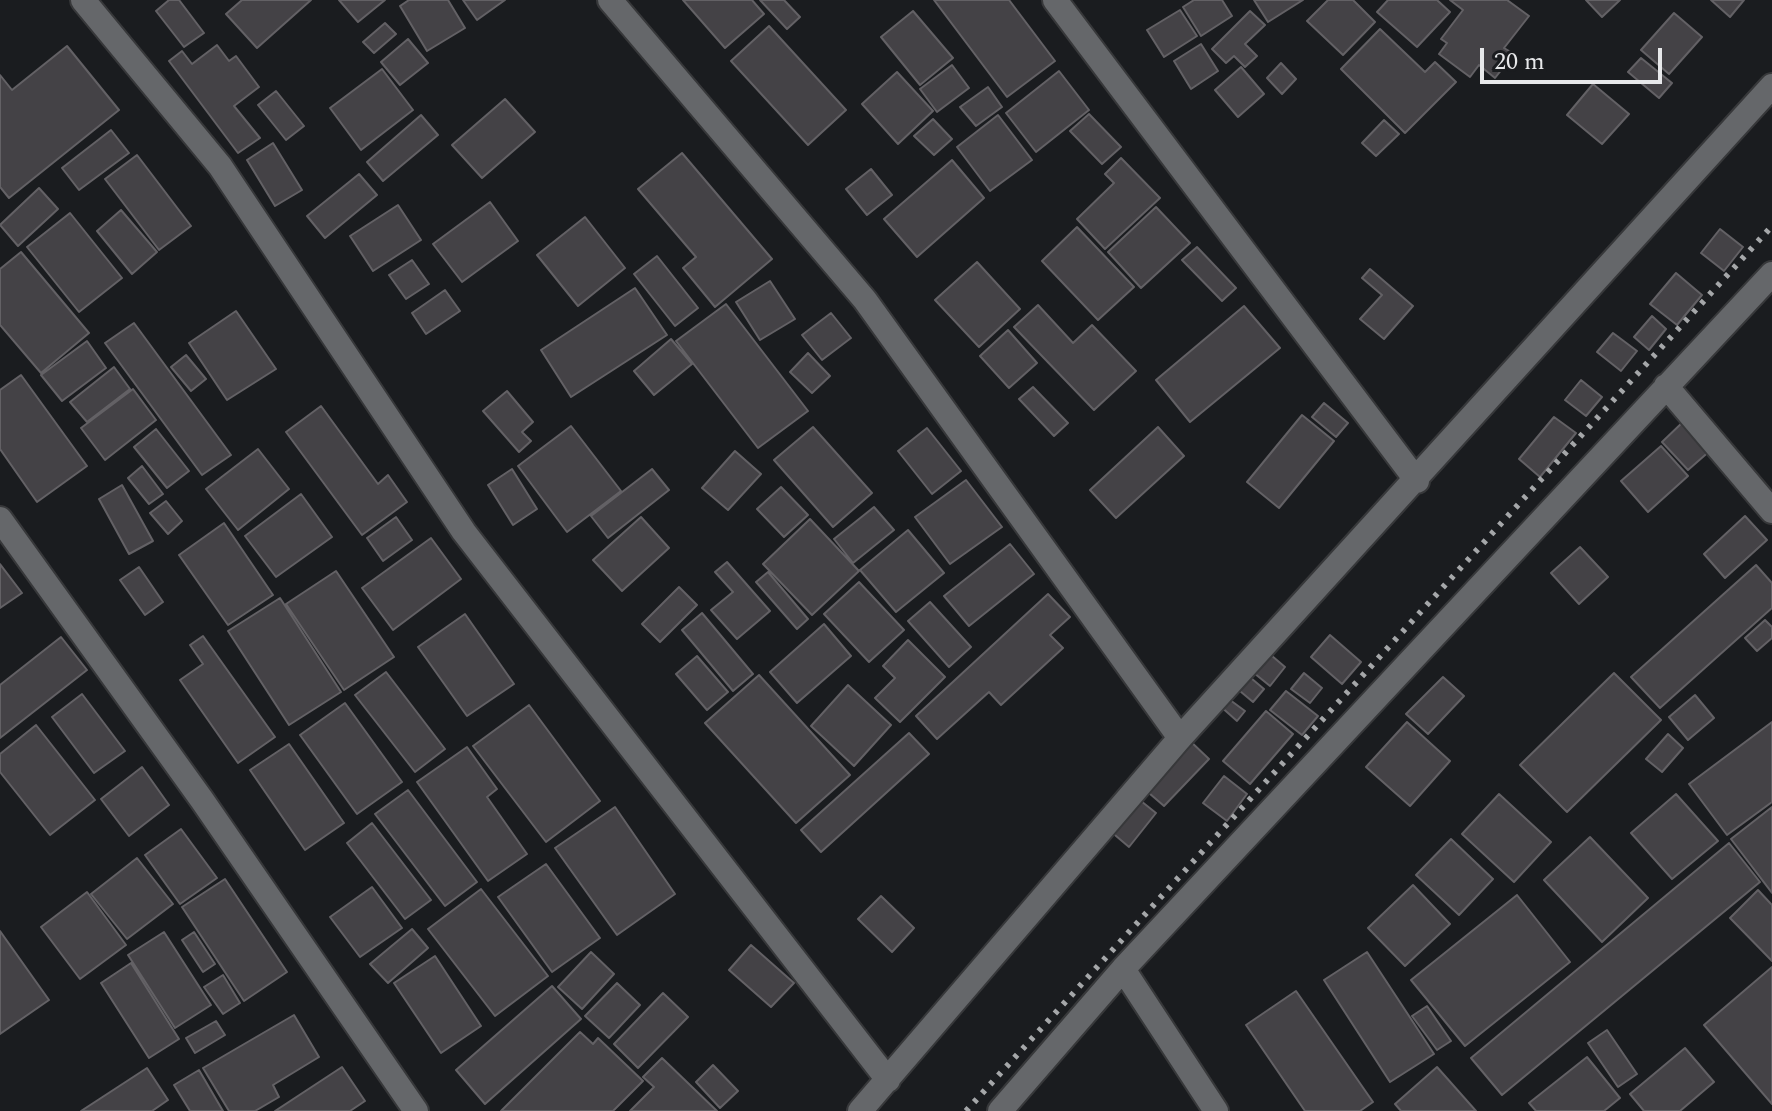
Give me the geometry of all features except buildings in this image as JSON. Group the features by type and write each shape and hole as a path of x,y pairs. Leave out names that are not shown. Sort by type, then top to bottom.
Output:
{"street":[{"path":"83,0 220,166 464,532 888,1080"},
{"path":"610,0 865,300 1180,738"},
{"path":"1055,0 1417,481"},
{"path":"860,1111 1180,738 1417,481 1772,86"},
{"path":"1000,1111 1123,969 1320,762 1772,274"},
{"path":"1666,386 1772,511"},
{"path":"0,519 202,800 416,1111"},
{"path":"1123,969 1216,1111"}],"railway":[{"path":"966,1111 1772,226"}]}
